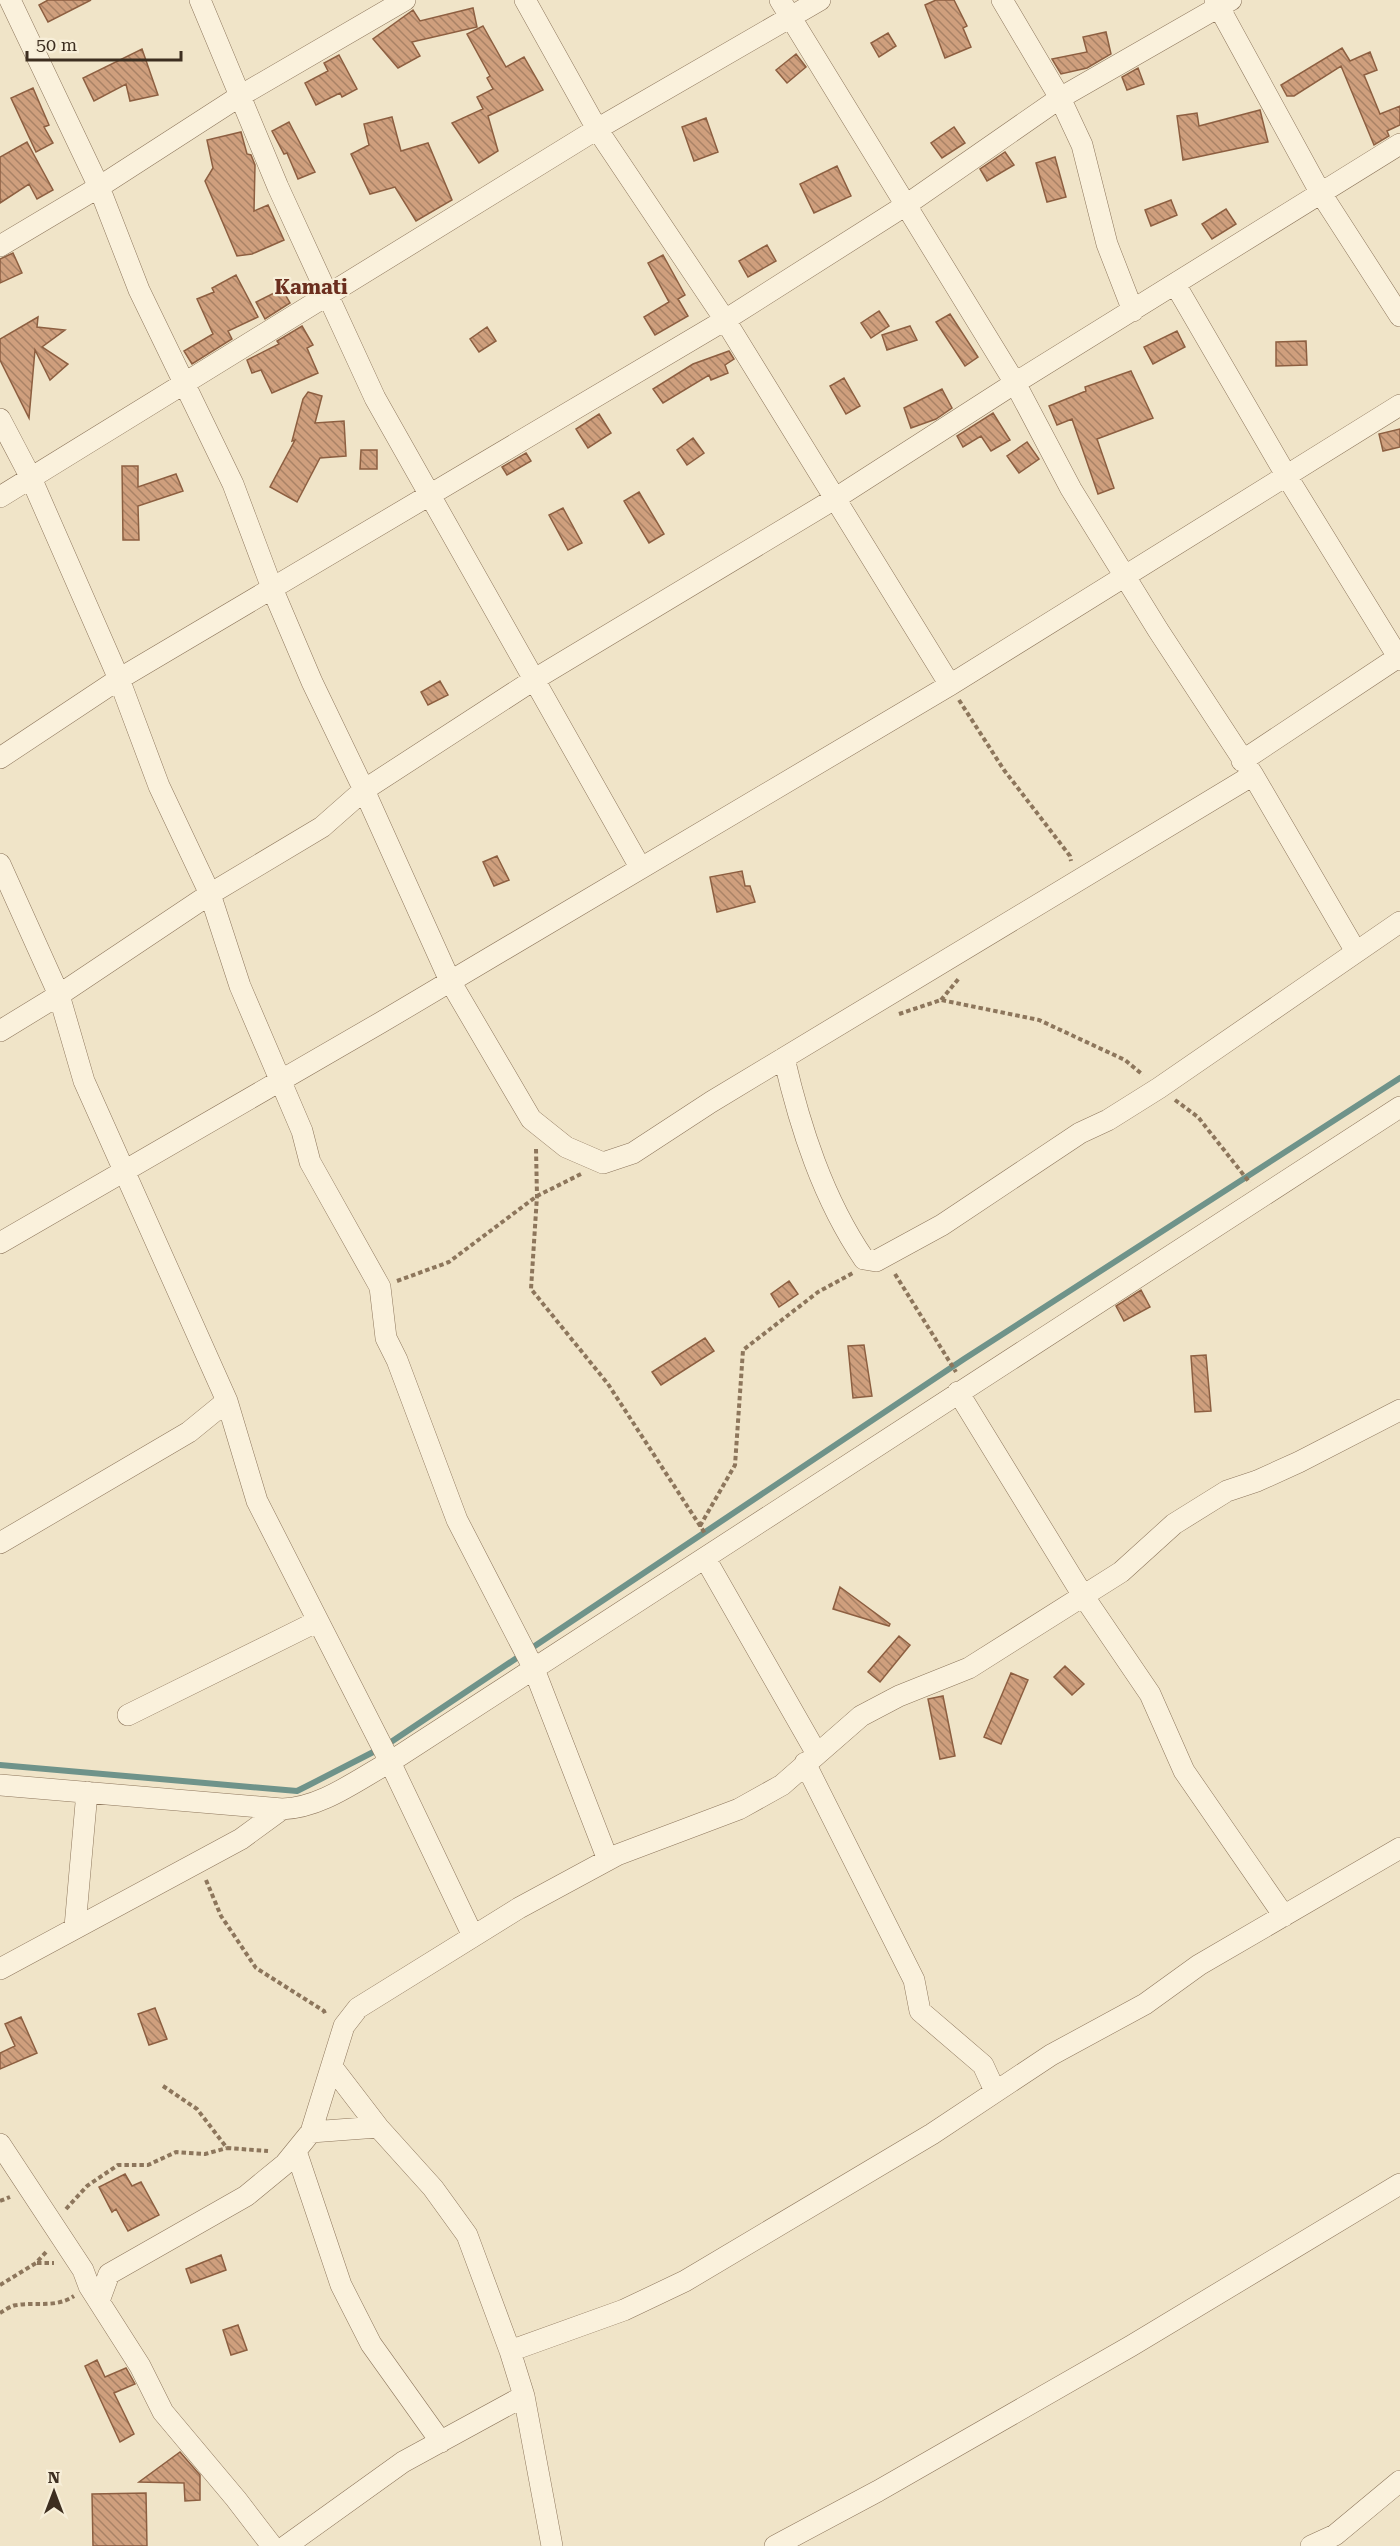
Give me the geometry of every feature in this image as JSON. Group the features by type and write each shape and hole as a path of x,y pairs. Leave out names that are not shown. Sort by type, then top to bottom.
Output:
{"street":[{"path":"10,0 99,187 139,290 233,484 272,588 312,682 364,790 450,981 531,1119 566,1147 603,1163 633,1153 784,1058 1073,884 1248,768 1399,658 1286,475 1175,284"},
{"path":"200,0 278,187 375,398 640,867"},
{"path":"0,246 99,187 240,96 405,0"},
{"path":"525,0 597,129 725,320 950,685"},
{"path":"0,497 597,129 786,9 820,0"},
{"path":"1002,0 1060,98 1082,145 1107,244 1133,311"},
{"path":"0,758 119,679 725,320 906,206 1060,98 1222,2 1320,192 1400,316"},
{"path":"786,9 1015,382 1071,489 1248,768 1355,950"},
{"path":"0,1031 59,995 210,894 322,827 364,790 535,679 836,498 1015,382 1400,144"},
{"path":"0,1243 280,1081 950,685 1124,575 1206,528 1286,475 1400,405"},
{"path":"0,419 31,478 119,679 159,786 210,894 240,986 302,1131 310,1162 380,1287 386,1338 397,1360 457,1520 534,1669 608,1860"},
{"path":"0,864 59,995 84,1081 226,1401 257,1502 390,1762 473,1936"},
{"path":"784,1058 802,1131 819,1173 855,1246 864,1259 880,1259 942,1225 1080,1133 1108,1120 1160,1088 1355,950 1400,922"},
{"path":"0,1785 282,1809 301,1809 316,1802 390,1762 1400,1107"},
{"path":"958,1392 1082,1594 1150,1694 1184,1771 1284,1916"},
{"path":"0,1543 189,1432 226,1401"},
{"path":"90,2285 246,2196 291,2157 311,2132 349,2017 358,2008 473,1936 608,1860 739,1809 782,1785 861,1716 899,1696 969,1668 1082,1594 1121,1572 1174,1524 1227,1491 1257,1481 1400,1411"},
{"path":"705,1558 811,1758 914,1980 920,2011 983,2065 995,2091"},
{"path":"128,1715 318,1621"},
{"path":"75,1927 87,1792"},
{"path":"0,1969 242,1839 282,1809"},
{"path":"510,2351 624,2310 685,2281 932,2134 1051,2055 1145,2004 1199,1965 1400,1848"},
{"path":"332,2067 378,2127 433,2188 466,2235 510,2351 524,2396 552,2546"},
{"path":"311,2132 378,2127"},
{"path":"0,2144 12,2157 38,2203 140,2366 163,2412 272,2546"},
{"path":"291,2157 341,2285 371,2344 441,2442"},
{"path":"775,2546 878,2491 1131,2346 1400,2184"},
{"path":"286,2546 363,2489 524,2396"},
{"path":"1311,2546 1335,2535 1400,2481"}],"path":[{"path":"950,685 1004,770 1070,856 1073,884"},
{"path":"942,1000 963,972"},
{"path":"892,1017 942,1000 1039,1020 1125,1060 1198,1117 1242,1172"},
{"path":"531,1119 538,1158 531,1289 608,1384 700,1526 735,1465 743,1350 818,1292 880,1259 950,1362"},
{"path":"380,1287 449,1262 537,1196 603,1163"},
{"path":"199,1862 222,1916 256,1968 324,2011 340,2042"},
{"path":"163,2086 197,2109 227,2148"},
{"path":"38,2203 63,2213 87,2186 118,2165 148,2165 176,2152 205,2154 227,2148 256,2148 291,2157"},
{"path":"0,2285 36,2264 50,2246"},
{"path":"0,2313 16,2305 42,2305 66,2301 90,2285"}],"building":[{"path":"48,0 91,0 48,22 39,5"},
{"path":"936,0 954,0 967,26 963,28 971,47 945,58 925,5"},
{"path":"473,8 477,27 412,42 420,56 398,68 373,39 413,10 420,21"},
{"path":"483,26 506,67 524,57 543,90 488,116 498,151 479,163 452,123 483,109 477,97 493,89 487,78 490,76 467,34"},
{"path":"1106,32 1111,54 1087,68 1061,74 1052,59 1087,52 1083,37"},
{"path":"888,33 896,46 879,57 871,43"},
{"path":"1342,48 1350,61 1370,52 1377,70 1364,75 1380,114 1400,106 1400,125 1387,131 1389,136 1374,145 1341,66 1294,96 1287,96 1281,85"},
{"path":"142,49 158,95 130,101 126,84 94,101 83,78"},
{"path":"796,54 806,67 787,83 776,70"},
{"path":"339,55 357,89 342,97 340,93 316,105 305,83 328,71 324,63"},
{"path":"1138,68 1144,84 1127,90 1122,77"},
{"path":"33,88 49,125 44,127 53,143 36,152 11,98"},
{"path":"1260,110 1268,142 1183,160 1177,116 1197,113 1199,126"},
{"path":"392,117 401,151 428,143 452,200 416,221 395,187 370,194 351,154 369,145 364,124"},
{"path":"706,118 718,152 694,161 682,127"},
{"path":"289,122 315,172 298,179 287,153 284,154 272,131"},
{"path":"954,127 965,143 942,158 931,143"},
{"path":"241,132 247,154 251,155 255,165 254,211 268,205 284,240 252,254 237,256 205,181 213,168 207,140"},
{"path":"27,142 53,190 37,199 29,184 0,203 0,157"},
{"path":"1005,152 1014,165 987,181 980,169"},
{"path":"1055,157 1066,197 1047,202 1036,163"},
{"path":"837,166 851,196 814,213 800,184"},
{"path":"1171,200 1177,215 1151,226 1145,210"},
{"path":"1226,209 1236,224 1212,239 1202,224"},
{"path":"767,245 776,261 748,277 739,261"},
{"path":"13,253 22,273 0,283 0,259"},
{"path":"663,255 685,295 678,299 688,316 655,335 644,317 669,302 648,263"},
{"path":"236,275 258,317 228,331 232,339 192,364 184,351 213,334 197,299 214,292 212,288"},
{"path":"282,289 290,303 265,319 256,302"},
{"path":"879,311 889,326 871,338 861,323"},
{"path":"950,314 978,357 965,366 936,322"},
{"path":"38,317 37,327 65,330 42,347 68,364 50,380 35,350 29,418 0,360 0,339"},
{"path":"302,326 313,345 307,348 318,373 272,393 261,370 252,373 247,360 279,344 277,341"},
{"path":"910,326 917,340 887,350 882,335"},
{"path":"487,327 496,341 479,352 470,339"},
{"path":"1177,331 1185,347 1153,364 1144,347"},
{"path":"1306,341 1307,365 1276,366 1276,342"},
{"path":"729,351 734,359 725,365 728,373 711,380 709,375 663,403 653,389 693,364"},
{"path":"1131,371 1153,418 1097,439 1114,488 1098,494 1072,419 1057,425 1049,406 1086,391 1085,387"},
{"path":"844,378 860,406 846,414 830,386"},
{"path":"942,389 952,408 936,419 911,428 904,408"},
{"path":"308,392 322,396 315,423 344,421 346,456 320,458 297,502 270,487 295,440 292,441 303,399"},
{"path":"993,413 1010,440 991,451 981,436 963,447 957,436"},
{"path":"599,414 611,433 588,448 576,429"},
{"path":"1400,429 1400,447 1383,451 1379,434"},
{"path":"693,438 704,453 687,465 677,450"},
{"path":"1027,442 1039,459 1019,473 1007,456"},
{"path":"361,450 377,450 377,469 360,469"},
{"path":"526,453 531,461 507,475 502,467"},
{"path":"122,466 138,466 138,487 176,474 183,491 138,506 139,540 123,540"},
{"path":"639,492 664,534 649,543 624,501"},
{"path":"563,508 582,543 568,550 549,515"},
{"path":"440,681 448,695 428,705 421,692"},
{"path":"497,856 509,880 494,886 483,862"},
{"path":"742,871 745,886 750,886 755,902 717,912 710,877"},
{"path":"789,1281 798,1294 779,1307 771,1294"},
{"path":"1141,1290 1150,1307 1124,1321 1116,1306"},
{"path":"705,1338 714,1351 661,1385 652,1372"},
{"path":"864,1345 872,1396 853,1398 848,1346"},
{"path":"1206,1355 1211,1411 1195,1412 1191,1356"},
{"path":"840,1587 890,1624 889,1626 833,1609"},
{"path":"899,1636 910,1645 880,1682 868,1672"},
{"path":"1065,1666 1084,1684 1072,1695 1054,1677"},
{"path":"1011,1673 1028,1680 1001,1744 984,1737"},
{"path":"943,1696 955,1756 940,1759 928,1699"},
{"path":"155,2008 167,2039 149,2045 138,2014"},
{"path":"21,2017 37,2053 0,2069 0,2053 15,2046 5,2024"},
{"path":"125,2174 132,2186 141,2182 159,2215 128,2231 116,2209 112,2212 99,2187"},
{"path":"221,2255 226,2270 191,2283 186,2269"},
{"path":"238,2325 247,2350 231,2355 223,2330"},
{"path":"97,2360 105,2377 126,2368 135,2384 114,2393 134,2434 120,2442 85,2366"},
{"path":"180,2452 200,2475 200,2500 185,2501 184,2483 139,2482"},
{"path":"146,2493 147,2546 93,2546 92,2494"}],"waterway":[{"path":"0,1765 297,1791 385,1746 964,1359 1400,1078"}],"district":[{"name":"Kamati","path":"311,287"}]}
